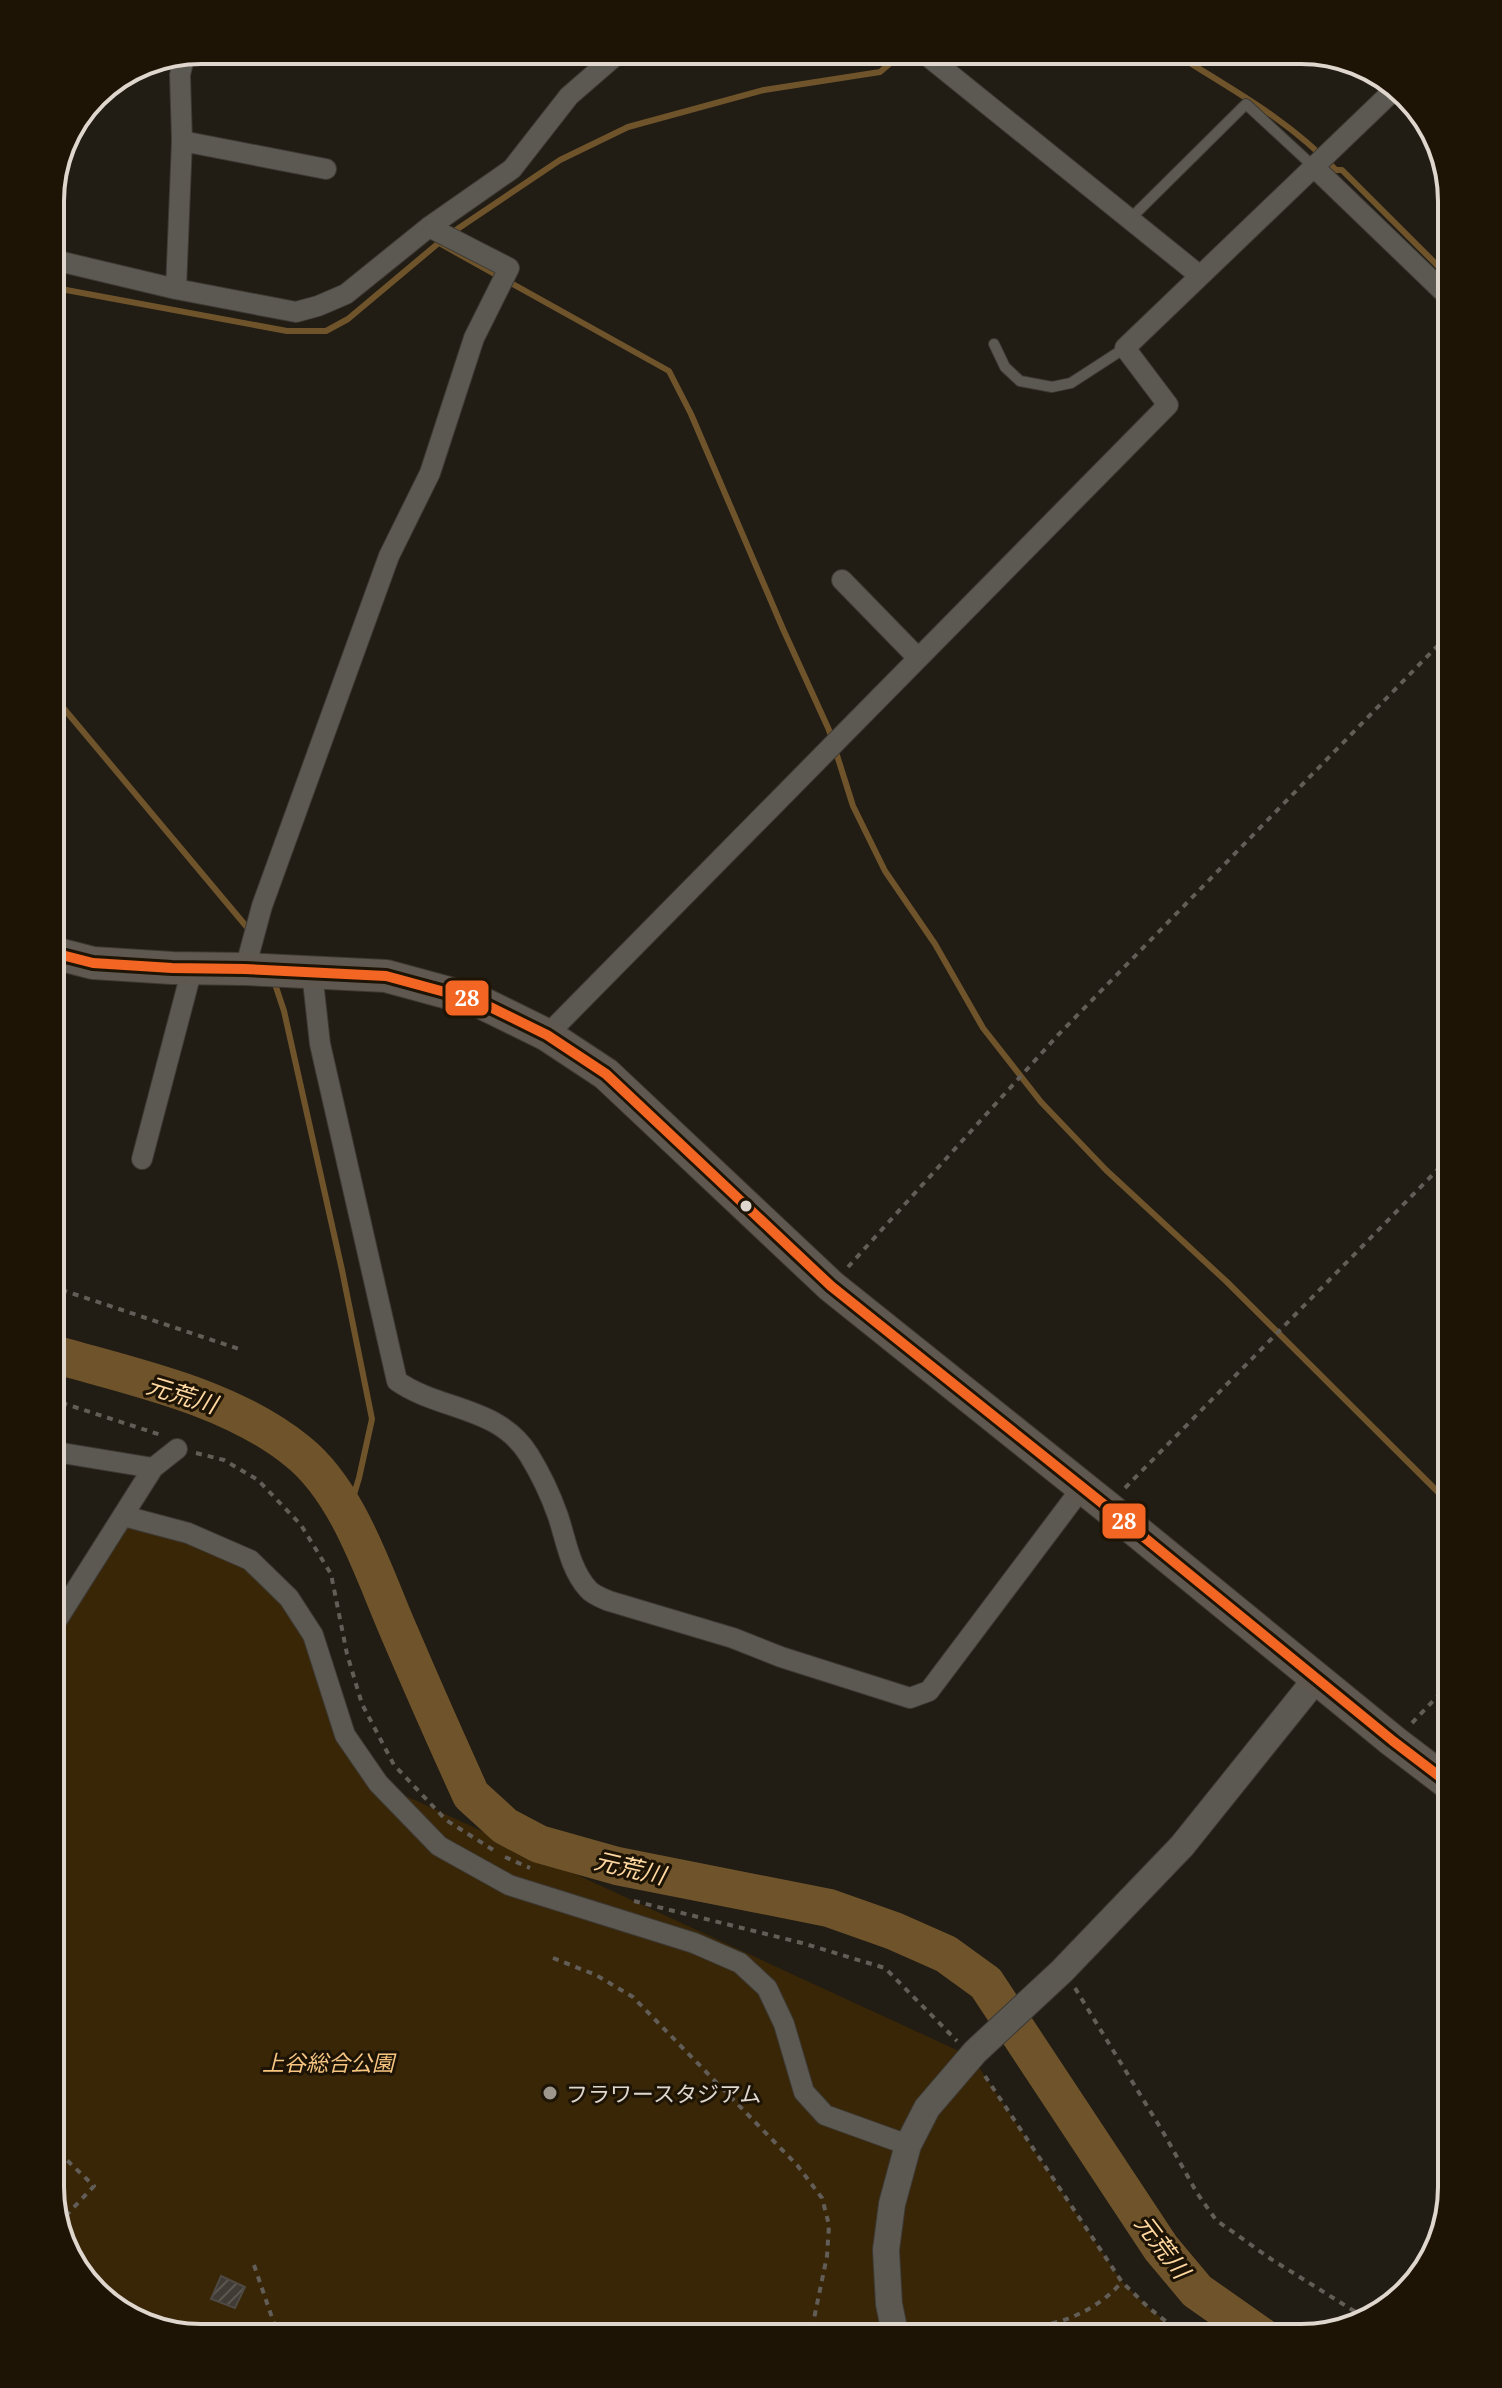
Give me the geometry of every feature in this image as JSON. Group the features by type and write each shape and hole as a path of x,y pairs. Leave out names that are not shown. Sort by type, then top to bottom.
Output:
{"main road":[{"path":"64,956 93,963 386,976 478,1001 547,1035 606,1074 831,1286 1438,1775"}],"street":[{"path":"64,262 176,289 296,312 346,294 429,227 512,169 569,96 606,64"},
{"path":"937,64 1199,275"},
{"path":"176,289 182,66"},
{"path":"547,1035 1168,405 1125,348 1388,96"},
{"path":"182,141 326,169"},
{"path":"1314,166 1438,286"},
{"path":"245,969 262,906 389,556 430,473 474,338 509,268 429,227"},
{"path":"842,580 918,658"},
{"path":"142,1159 192,969"},
{"path":"312,972 320,1044 397,1381 411,1391 504,1426 528,1453 556,1511 576,1573 590,1592 609,1601 733,1638 781,1657 910,1698 929,1691 1081,1489"},
{"path":"64,1609 153,1468 177,1449"},
{"path":"64,1453 153,1468"},
{"path":"124,1516 188,1533 250,1560 289,1598 313,1635 345,1735 378,1783 439,1846 509,1885 694,1943 740,1963 767,1988 784,2024 804,2092 825,2115 908,2145"},
{"path":"893,2324 886,2250 892,2204 908,2145 927,2108 973,2054 1058,1974 1182,1846 1316,1679"}],"lane":[{"path":"1130,219 1246,104 1314,166"},
{"path":"994,344 1005,367 1020,381 1052,387 1071,383 1125,348"}],"path":[{"path":"831,1286 1058,1035 1438,645"},
{"path":"1107,1507 1438,1169"},
{"path":"64,1291 242,1350"},
{"path":"64,1403 158,1433 177,1449 224,1460 258,1480 301,1525 331,1574 347,1654 362,1704 394,1765 446,1820 503,1856 541,1873"},
{"path":"1393,1741 1438,1695"},
{"path":"625,1899 789,1939 885,1968 973,2054 1122,2282 1169,2324"},
{"path":"553,1958 596,1975 633,1997 797,2165 822,2198 829,2225 828,2241 813,2324"},
{"path":"1058,1974 1078,1993 1216,2220 1356,2312"},
{"path":"64,2157 94,2186 67,2214"},
{"path":"254,2265 274,2324"},
{"path":"1049,2324 1073,2318 1110,2295 1122,2282"}],"green space":[{"name":"上谷総合公園","path":"124,1516 250,1560 289,1598 378,1783 972,2057 1122,2282 1169,2324 192,2324 157,2317 125,2301 98,2277 78,2247 71,2231 64,2187 64,1609"}],"building":[{"path":"221,2276 245,2287 235,2308 211,2299"}],"waterway":[{"path":"450,234 560,160 628,127 764,90 880,72 889,64"},
{"path":"1191,64 1257,105 1298,135 1336,170 1342,170 1438,266"},
{"path":"64,290 287,331 326,331 348,319 441,241"},
{"path":"439,243 669,371 691,414 829,730 853,806 885,871 935,944 983,1028 1041,1102 1106,1170 1227,1282 1438,1492"},
{"path":"64,709 251,932"},
{"path":"274,981 284,1011 342,1270 372,1419 347,1517"},
{"name":"元荒川","path":"64,1357 211,1402 270,1432 315,1468 346,1511 370,1561 471,1795 505,1826 539,1844 617,1866 829,1908 946,1954 986,1983 1161,2248 1197,2291 1244,2324"}],"transit line":[{"name":"28","path":"64,956 93,963 386,976 478,1001 547,1035 606,1074 831,1286 1438,1775"}],"place":[{"name":"フラワースタジアム","path":"550,2093"}]}
